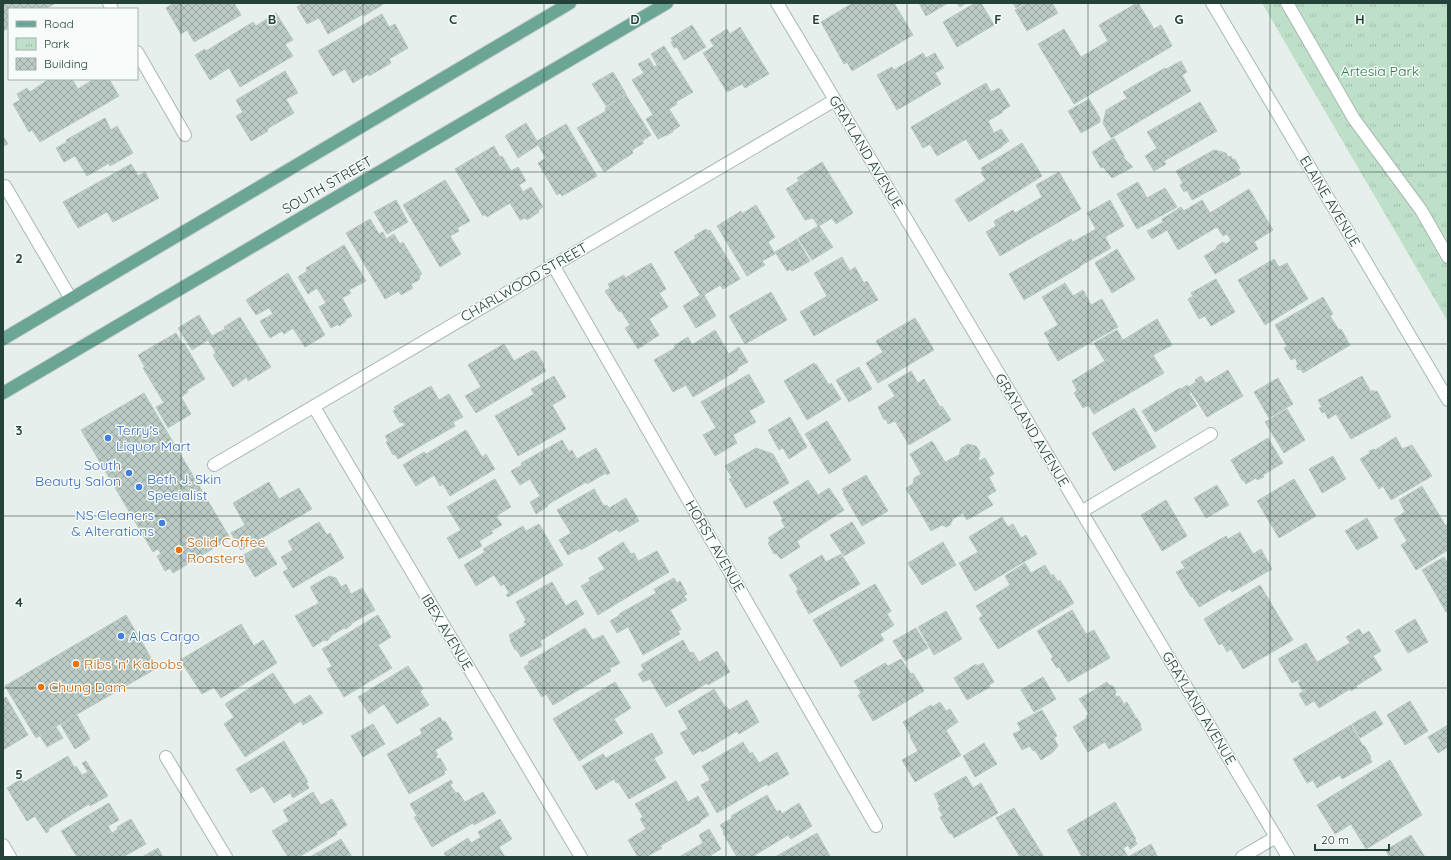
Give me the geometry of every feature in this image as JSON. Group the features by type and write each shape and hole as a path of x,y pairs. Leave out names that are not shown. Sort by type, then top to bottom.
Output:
{"main road":[{"path":"3,339 570,3"},
{"name":"SOUTH STREET","path":"3,393 667,3"}],"street":[{"name":"GRAYLAND AVENUE","path":"777,3 1288,857"},
{"name":"ELAINE AVENUE","path":"1212,3 1448,400"},
{"path":"1287,3 1354,119 1421,210 1448,257"},
{"path":"138,54 185,135"},
{"name":"CHARLWOOD STREET","path":"214,465 835,100"},
{"path":"3,188 5,186 71,299"},
{"name":"HORST AVENUE","path":"554,265 876,826"},
{"name":"IBEX AVENUE","path":"314,406 581,857"},
{"path":"1081,512 1211,434"},
{"path":"166,757 226,857"},
{"path":"1242,857 1276,837"},
{"path":"3,845 10,857"}],"green space":[{"name":"Artesia Park","path":"1262,3 1448,3 1448,322"}],"building":[{"path":"3,3 54,4 47,8 8,8 8,28 3,31"},
{"path":"174,3 234,3 241,15 194,42 187,30 181,34 166,8"},
{"path":"303,3 385,3 364,16 363,14 328,34 319,18 307,24 297,7"},
{"path":"853,3 894,3 913,35 852,71 847,62 844,64 821,22"},
{"path":"919,3 948,3 926,16"},
{"path":"957,3 966,3 960,7"},
{"path":"975,3 981,3 994,25 957,47 943,22"},
{"path":"1013,3 1025,3 1016,8"},
{"path":"1028,3 1052,3 1058,13 1027,31 1015,10"},
{"path":"1137,3 1154,29 1161,25 1172,46 1074,104 1038,44 1064,29 1081,57 1108,41 1099,25"},
{"path":"276,13 293,40 285,44 293,56 240,87 229,68 210,80 195,55 205,49 206,51 253,22 256,26"},
{"path":"382,14 389,27 395,24 408,48 389,59 391,63 369,76 368,74 353,83 345,69 333,76 318,51"},
{"path":"692,25 706,47 684,60 677,47 674,48 671,38"},
{"path":"740,27 769,74 745,88 742,84 727,92 703,53 714,46 710,40 727,29 730,34"},
{"path":"664,46 693,92 676,102 677,104 669,109 680,126 672,131 673,132 658,139 646,119 653,115 632,80 644,73 638,64 649,58 654,67 657,65 651,54"},
{"path":"923,53 926,58 935,53 944,68 935,73 941,84 897,110 877,75 892,67 894,70"},
{"path":"1181,61 1187,72 1182,75 1191,91 1111,138 1103,123 1106,110 1127,98 1123,92 1165,68 1166,69"},
{"path":"285,71 298,93 286,99 294,113 267,129 268,131 251,141 236,116 243,112 236,100"},
{"path":"613,72 626,94 606,106 592,84"},
{"path":"48,80 73,80 78,89 92,80 110,80 119,96 40,142 32,130 29,132 13,104 20,100 17,94 27,88 30,92"},
{"path":"986,83 991,92 999,88 1010,106 988,121 994,133 1001,129 1009,141 1002,147 979,160 966,139 937,156 930,144 923,148 911,127"},
{"path":"626,95 651,135 642,141 644,143 632,150 633,153 604,172 577,128 606,111 605,108"},
{"path":"1089,99 1100,118 1100,122 1081,133 1068,111"},
{"path":"1200,102 1217,131 1164,161 1166,164 1154,171 1145,156 1157,148 1147,132"},
{"path":"105,118 111,130 117,126 133,153 110,166 109,163 87,176 75,156 64,162 56,148 67,142 66,140"},
{"path":"526,123 537,141 566,124 597,176 562,196 560,193 557,195 538,163 546,158 538,145 518,158 505,136"},
{"path":"3,136 8,144 3,146"},
{"path":"1114,138 1124,155 1124,158 1133,167 1112,178 1103,167 1101,168 1092,152"},
{"path":"1022,143 1042,176 969,222 955,200 986,180 981,173 983,172 981,168"},
{"path":"494,146 500,157 502,156 511,171 518,167 526,181 519,185 523,192 531,187 543,207 538,210 539,212 527,220 525,218 520,220 510,203 487,217 485,214 483,216 455,169"},
{"path":"1214,150 1226,153 1228,157 1231,156 1233,160 1235,159 1240,168 1238,169 1241,174 1192,200 1187,190 1184,192 1180,185 1183,183 1176,171"},
{"path":"822,162 853,213 836,224 832,218 819,226 833,247 812,260 798,238 818,226 813,218 805,220 786,189 799,181 797,178"},
{"path":"131,164 138,176 145,172 159,198 113,222 107,212 78,228 63,202"},
{"path":"1059,172 1081,209 1000,256 986,232 996,226 994,221 1013,210 1015,213 1042,197 1036,185"},
{"path":"445,180 470,221 457,228 459,231 450,236 461,254 440,267 403,205"},
{"path":"1138,182 1147,198 1165,188 1177,207 1137,229 1117,194"},
{"path":"1249,189 1273,230 1254,242 1258,249 1215,274 1204,256 1216,249 1217,246 1223,242 1226,244 1231,240 1227,234 1223,236 1217,227 1178,250 1167,230 1152,239 1147,231 1163,222 1162,219 1181,207 1184,211 1202,200 1210,213"},
{"path":"396,200 408,222 387,234 374,212"},
{"path":"1110,200 1124,226 1105,237 1111,248 1024,300 1009,274 1071,239 1073,242 1096,229 1087,213"},
{"path":"756,205 775,237 768,242 775,254 762,261 765,265 747,276 717,226 741,211 742,214"},
{"path":"370,219 379,234 383,232 386,239 394,234 400,244 403,242 422,274 420,275 419,280 411,284 413,288 401,295 399,291 385,299 346,233"},
{"path":"706,229 707,231 710,230 740,279 723,289 720,285 704,295 716,316 696,328 683,306 700,295 674,252 696,238 694,236"},
{"path":"797,239 810,261 792,271 790,269 787,271 775,252"},
{"path":"344,245 366,281 349,290 351,293 342,298 352,316 344,320 346,321 339,326 338,324 331,328 319,307 326,303 317,288 308,294 298,277 307,271 306,268"},
{"path":"1117,249 1135,279 1112,293 1095,263"},
{"path":"842,257 850,271 855,267 864,283 867,281 878,300 814,336 800,312 827,296 814,273"},
{"path":"1274,259 1279,267 1287,263 1308,299 1265,325 1238,280"},
{"path":"651,263 666,289 659,293 668,307 649,319 659,335 638,349 625,328 630,325 605,291 610,288 608,284 624,275 625,278"},
{"path":"288,273 325,335 305,347 293,328 284,334 282,331 270,338 260,321 273,314 269,308 256,315 246,300"},
{"path":"1216,279 1235,312 1211,326 1205,316 1199,319 1188,299 1193,296 1191,293"},
{"path":"1065,283 1073,296 1083,290 1091,305 1102,299 1118,327 1058,361 1048,344 1050,343 1044,333 1058,325 1042,297"},
{"path":"771,292 787,320 745,344 729,316"},
{"path":"1323,297 1333,314 1330,316 1339,330 1341,329 1350,345 1303,373 1301,369 1298,370 1296,366 1298,364 1295,358 1291,360 1284,348 1287,346 1275,325"},
{"path":"199,315 212,336 225,329 224,327 240,317 271,367 248,381 247,377 233,387 213,355 216,353 208,340 192,350 178,328"},
{"path":"915,318 934,350 878,383 866,363 883,352 876,341"},
{"path":"1157,319 1172,345 1153,355 1164,373 1094,414 1088,405 1083,408 1074,393 1077,390 1072,381 1105,361 1094,343 1117,330 1123,340"},
{"path":"715,330 729,354 739,347 748,362 737,368 738,370 693,397 686,385 673,392 654,360 675,348 674,346 688,337 692,345"},
{"path":"176,333 182,344 184,343 205,379 187,390 188,392 181,397 191,414 168,428 156,407 164,403 143,368 145,367 138,355"},
{"path":"504,344 514,361 533,350 535,352 536,351 546,371 476,413 465,396 481,387 468,365"},
{"path":"814,363 829,385 831,383 841,399 807,420 784,381"},
{"path":"859,367 872,389 849,402 836,380"},
{"path":"1228,370 1243,396 1207,417 1191,392 1189,393 1197,406 1155,432 1142,411 1180,388 1181,389 1187,385 1188,387 1196,382 1195,380 1201,376 1206,383"},
{"path":"911,371 918,383 924,379 940,407 942,406 951,420 909,445 895,421 888,424 886,419 884,420 878,407 895,396 888,385"},
{"path":"749,374 765,402 749,411 756,422 733,435 737,443 715,456 703,435 716,428 701,402"},
{"path":"554,376 566,397 552,405 566,429 518,456 495,416 534,394 531,389"},
{"path":"1362,376 1371,392 1373,390 1374,392 1377,391 1391,417 1351,439 1336,414 1328,419 1325,412 1322,413 1319,408 1322,407 1318,400"},
{"path":"1278,378 1293,404 1269,418 1254,392"},
{"path":"431,386 439,400 449,394 463,417 453,422 455,426 398,459 395,454 393,455 386,442 388,441 385,436 405,425 403,422 400,423 393,411 396,409 394,407"},
{"path":"144,393 230,538 173,573 170,568 165,571 157,556 161,554 158,549 153,552 81,430"},
{"path":"1134,408 1156,447 1114,471 1092,433"},
{"path":"1287,409 1305,440 1284,453 1265,422"},
{"path":"790,417 807,447 789,459 783,448 779,450 768,430"},
{"path":"827,421 851,460 829,474 805,434"},
{"path":"466,430 482,457 486,454 495,469 450,496 443,484 440,486 434,475 416,486 403,465 424,452 426,454"},
{"path":"1396,437 1402,449 1412,445 1432,476 1391,500 1383,486 1379,489 1360,459 1370,453 1369,451 1375,450"},
{"path":"1268,438 1283,463 1263,475 1264,477 1257,480 1256,478 1246,484 1242,480 1231,460"},
{"path":"562,440 569,452 572,450 577,459 596,448 610,473 607,475 606,473 587,484 586,482 547,505 548,506 536,514 530,502 540,496 530,479 520,485 511,471 522,465 521,463"},
{"path":"932,441 945,462 959,455 961,448 968,444 976,446 980,452 978,461 985,458 994,474 989,477 996,491 987,496 993,505 967,520 963,513 953,519 950,525 946,527 942,525 931,531 906,488 913,484 914,478 921,474 910,454"},
{"path":"756,448 773,454 789,483 746,508 729,479 732,478 725,466"},
{"path":"1333,456 1346,479 1322,493 1309,469"},
{"path":"866,475 888,511 862,526 842,489"},
{"path":"495,479 511,507 496,516 502,525 491,531 493,533 479,541 482,546 459,559 447,538 461,530 447,507"},
{"path":"1294,479 1316,516 1279,538 1257,501"},
{"path":"808,480 818,495 829,488 844,510 797,541 800,547 781,559 776,553 774,554 768,543 770,541 768,538 785,527 781,520 783,519 773,502"},
{"path":"269,482 279,499 299,488 312,509 241,550 231,533 245,525 233,503"},
{"path":"1217,485 1229,505 1206,518 1194,498"},
{"path":"1422,486 1445,525 1448,525 1448,550 1416,570 1401,545 1407,541 1394,519 1405,512 1399,500"},
{"path":"594,489 604,506 607,505 609,508 626,498 639,521 619,532 617,529 581,550 580,548 568,555 559,540 571,533 557,510"},
{"path":"1166,500 1187,536 1162,551 1141,515"},
{"path":"1002,517 1008,527 1013,524 1021,538 1026,535 1037,554 975,591 959,563 978,552 969,537"},
{"path":"1367,518 1378,538 1357,550 1345,531"},
{"path":"319,522 327,535 330,533 344,558 293,588 283,572 288,569 281,557 293,550 288,541"},
{"path":"852,522 865,543 844,556 830,535"},
{"path":"539,524 563,565 508,597 506,595 509,593 504,584 501,586 494,575 476,586 464,565 485,552 483,549 523,526 526,531"},
{"path":"1240,532 1253,554 1261,549 1272,569 1232,592 1230,589 1199,607 1176,572 1185,568 1181,562 1226,536 1228,539"},
{"path":"623,542 631,554 634,553 638,561 657,551 669,572 598,615 581,586 590,581 589,578 605,569 598,558"},
{"path":"943,542 956,565 922,585 908,563"},
{"path":"264,543 277,564 255,577 242,556"},
{"path":"841,554 860,584 809,614 796,591 798,589 789,575 822,555 826,562"},
{"path":"1444,557 1448,564 1448,611 1446,612 1422,570"},
{"path":"1025,563 1031,573 1045,565 1051,576 1053,574 1058,582 1060,580 1074,603 998,649 979,618 983,616 976,606 1010,585 1005,576"},
{"path":"329,576 336,578 341,587 346,584 351,594 362,588 375,610 352,623 346,629 344,628 332,635 327,641 324,640 313,647 295,616 319,603 310,587"},
{"path":"674,578 677,583 680,581 687,594 684,596 687,600 670,610 681,629 678,631 680,634 643,655 628,627 617,633 610,621 620,615 619,614 656,593 654,589"},
{"path":"552,582 566,606 576,600 584,614 540,641 542,646 521,657 516,649 515,650 509,635 526,625 524,621 526,620 516,602"},
{"path":"875,584 891,611 887,614 894,625 880,634 884,640 841,667 813,620"},
{"path":"1260,585 1293,640 1243,669 1231,649 1227,652 1222,643 1219,645 1204,619"},
{"path":"1072,610 1086,634 1094,630 1110,658 1068,682 1059,667 1057,668 1051,659 1053,657 1037,631"},
{"path":"946,611 962,639 934,655 918,627"},
{"path":"126,615 157,668 36,738 5,686"},
{"path":"378,615 391,637 378,645 392,668 344,697 327,669 332,666 322,649"},
{"path":"1415,619 1428,642 1408,653 1395,631"},
{"path":"241,624 254,646 263,640 277,663 221,698 214,687 202,694 180,660"},
{"path":"585,628 593,640 603,635 620,663 609,669 611,671 553,705 546,694 542,697 524,667 529,664 528,662"},
{"path":"916,628 928,648 905,661 893,641"},
{"path":"1359,629 1363,635 1369,631 1381,651 1373,656 1382,670 1356,686 1357,687 1351,691 1350,689 1319,708 1314,701 1306,706 1299,694 1306,688 1302,690 1298,682 1301,680 1300,679 1292,683 1278,659 1306,643 1317,662 1350,643 1346,637"},
{"path":"683,640 690,653 693,652 699,662 717,651 730,672 708,685 707,683 666,707 650,679 643,682 638,674 644,670 641,665"},
{"path":"901,659 911,674 913,673 924,691 873,721 858,695 861,693 854,681 885,663 888,666"},
{"path":"983,663 994,682 989,685 990,687 967,700 954,678 976,664 977,666"},
{"path":"408,666 423,689 420,691 429,705 397,724 384,704 369,714 358,697"},
{"path":"273,673 294,705 310,695 323,713 303,725 301,721 245,757 224,724 234,717 225,704"},
{"path":"1043,677 1056,699 1034,712 1021,690"},
{"path":"615,682 631,708 614,719 623,733 579,761 553,719"},
{"path":"1107,682 1109,685 1113,686 1116,692 1116,697 1119,696 1123,702 1122,705 1127,702 1135,716 1134,718 1137,718 1141,725 1142,730 1109,749 1105,742 1088,752 1073,727 1087,718 1086,716 1089,714 1079,699"},
{"path":"714,689 725,707 726,706 729,710 747,700 759,722 739,734 737,731 702,752 701,750 693,755 680,733 688,729 678,711"},
{"path":"6,697 28,735 3,750 3,699"},
{"path":"1410,701 1428,731 1405,745 1387,715"},
{"path":"940,702 946,711 950,709 958,722 946,730 961,755 915,782 902,760 918,751 903,722 931,705 932,707"},
{"path":"1042,710 1057,736 1054,738 1058,746 1053,752 1041,760 1035,750 1033,751 1030,746 1022,750 1013,734 1021,730 1017,723"},
{"path":"1375,711 1383,724 1360,738 1352,724"},
{"path":"77,715 90,739 75,749 61,725"},
{"path":"440,717 443,722 445,721 452,733 450,735 453,739 435,750 438,755 436,756 437,759 440,758 447,770 444,771 445,774 409,794 387,754 422,734 420,729"},
{"path":"373,724 385,744 363,757 351,736"},
{"path":"1351,725 1371,757 1372,762 1342,779 1340,775 1317,788 1313,780 1307,783 1293,759"},
{"path":"1448,725 1448,747 1438,753 1428,737"},
{"path":"56,727 63,738 47,747 40,736"},
{"path":"652,733 663,753 654,758 666,778 629,799 618,782 616,783 614,779 596,790 582,766 603,754 606,758"},
{"path":"284,741 308,782 306,783 309,788 293,798 290,793 274,803 263,786 251,793 236,769"},
{"path":"743,742 750,754 752,752 759,763 777,752 789,774 768,786 767,784 717,813 701,785 710,780 702,766"},
{"path":"984,743 997,764 975,777 963,756"},
{"path":"68,756 74,767 76,766 82,775 88,772 82,763 86,761 108,796 90,806 89,804 48,829 49,831 46,833 35,816 27,821 7,788 21,779 23,783"},
{"path":"1390,760 1422,815 1366,849 1351,824 1335,834 1317,805"},
{"path":"966,776 973,788 981,783 998,813 954,838 940,817 943,816 938,808 940,807 934,794"},
{"path":"451,780 453,783 450,785 456,793 458,792 465,802 483,792 496,813 474,825 473,823 432,847 414,817 417,816 410,804"},
{"path":"676,781 688,802 698,796 709,815 700,821 701,822 660,846 662,848 646,857 638,857 628,840 646,829 640,819 643,817 635,804"},
{"path":"313,792 321,805 332,799 347,825 336,832 337,834 299,857 288,857 272,831 289,821 283,810"},
{"path":"767,795 777,812 780,810 782,814 799,803 812,826 791,839 788,835 752,857 737,857 720,825 732,818 731,816"},
{"path":"1115,802 1136,839 1137,844 1130,849 1128,845 1123,848 1128,857 1082,857 1067,830"},
{"path":"109,803 119,820 108,826 112,833 118,829 117,827 131,819 146,844 123,857 77,857 61,831"},
{"path":"1014,808 1044,857 1020,857 996,818"},
{"path":"500,819 512,839 499,847 505,857 446,857 444,853 468,838 471,843 481,837 478,832"},
{"path":"709,829 721,849 711,855 712,857 679,857 703,843 699,835"},
{"path":"817,833 830,856 775,857"},
{"path":"1411,835 1425,857 1389,857 1386,850"},
{"path":"341,839 352,857 310,857"},
{"path":"1151,844 1158,857 1128,857"},
{"path":"158,848 163,857 142,857"}],"place":[{"name":"Terry's Liquor Mart","path":"108,438"},
{"name":"South Beauty Salon","path":"129,473"},
{"name":"Beth J. Skin Specialist","path":"139,487"},
{"name":"NS Cleaners & Alterations","path":"162,523"},
{"name":"Solid Coffee Roasters","path":"179,550"},
{"name":"Alas Cargo","path":"121,636"},
{"name":"Ribs 'n' Kabobs","path":"76,664"},
{"name":"Chung Dam","path":"41,687"}]}
